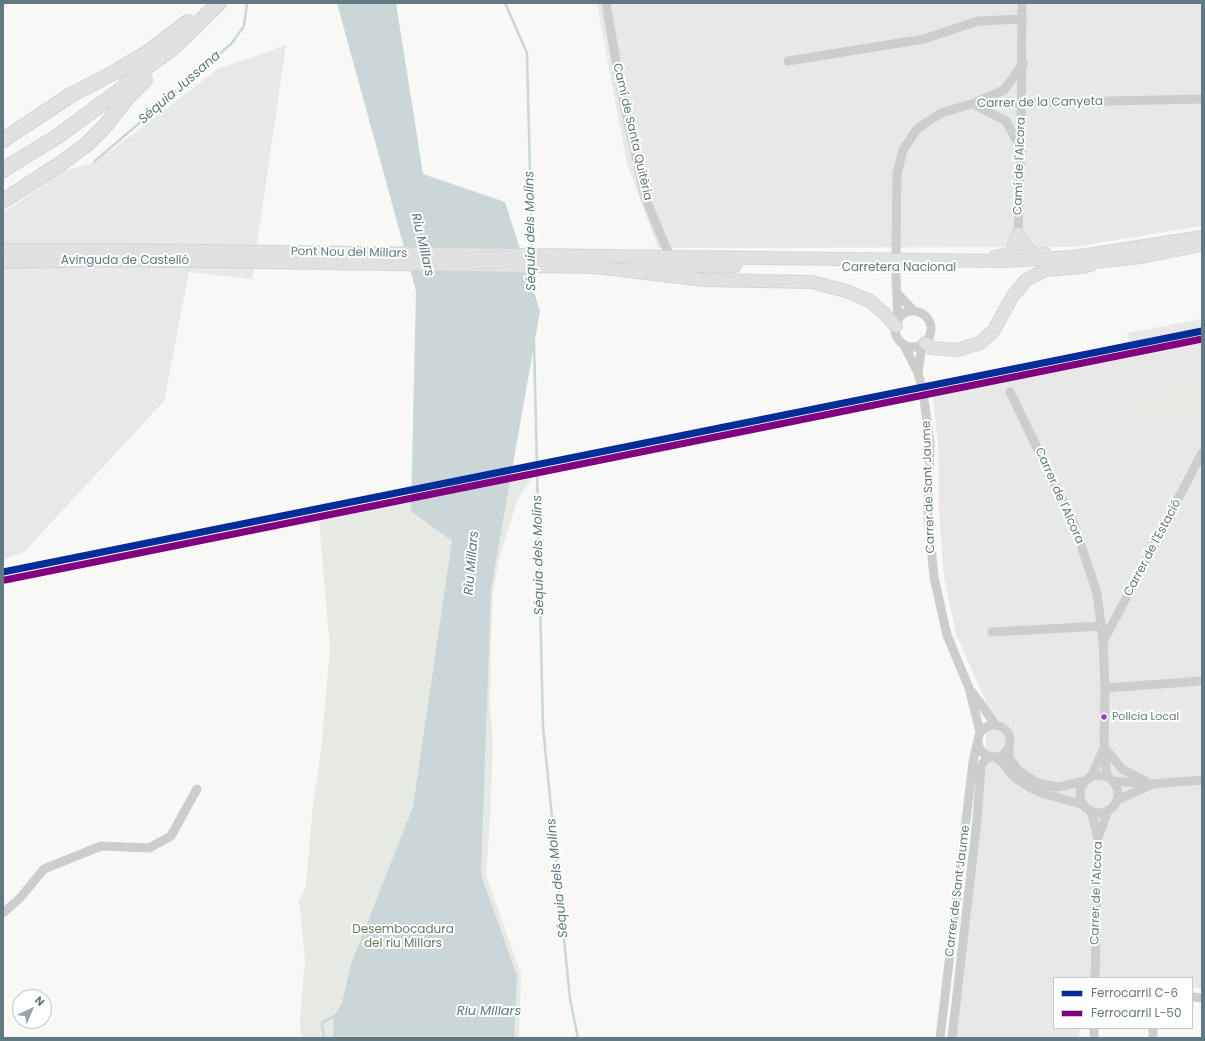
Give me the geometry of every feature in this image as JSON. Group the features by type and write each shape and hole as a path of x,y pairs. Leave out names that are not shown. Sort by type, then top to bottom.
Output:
{"highway":[{"path":"3,170 58,136 119,91 148,66 173,48 218,4"},
{"path":"3,140 71,95 147,53 181,29 202,9 218,4"},
{"path":"3,201 60,164 86,145 105,126 127,98 162,64 173,48"}],"main road":[{"path":"1018,234 1024,245 1037,255 1082,252 1099,258"},
{"path":"969,261 1008,255 1012,251 1018,234"},
{"name":"Carretera Nacional","path":"595,262 615,265 943,268 1003,267 1099,258 1202,237"},
{"name":"Carretera Nacional","path":"595,262 670,257 1004,261 1074,257 1141,257 1202,245"},
{"name":"Avinguda de Castelló","path":"3,248 9,250 247,257"},
{"name":"Avinguda de Castelló","path":"3,262 247,257"},
{"name":"Pont Nou del Millars","path":"247,257 595,262"},
{"path":"924,344 932,348 957,350 980,343 994,330 1012,297 1026,280 1045,270 1083,267 1099,258"},
{"path":"595,262 705,280 812,282 846,291 870,301 897,323"}],"street":[{"name":"Camí de Santa Quitèria","path":"606,3 621,90 645,197 670,257"},
{"name":"Camí de l'Alcora","path":"1018,234 1023,64 1022,3"},
{"path":"788,61 924,39 978,20 1023,19"},
{"path":"971,104 1004,90 1023,64"},
{"name":"Carrer de la Canyeta","path":"896,253 897,174 903,150 917,129 941,113 971,104 1202,99"},
{"path":"971,104 1006,120 1021,150"},
{"path":"896,277 896,333 899,340 904,345 919,377 924,344 931,334 931,324 924,315 914,311 897,293"},
{"path":"897,323 905,313 914,311"},
{"path":"904,345 913,347 924,344"},
{"name":"Carrer de l'Alcora","path":"1010,392 1074,524 1097,593 1104,642 1104,747 1110,779"},
{"name":"Carrer de Sant Jaume","path":"924,400 930,442 928,514 934,578 947,635 969,688 980,732"},
{"name":"Carrer de l'Estació","path":"1104,642 1202,453"},
{"path":"992,632 1102,626"},
{"path":"1105,688 1202,680"},
{"name":"Carrer de Sant Jaume","path":"969,688 994,724"},
{"path":"1110,779 1118,791 1115,804 1108,810 1102,812 1088,808 1039,792 1029,787 1014,777 1002,762 983,754 977,740 980,732 986,726 994,724 1000,725 1010,736 1010,758 1018,770 1034,781 1042,784 1058,786 1099,775 1110,779 1152,784 1202,780"},
{"name":"Carrer de Sant Jaume","path":"940,1038 973,762 978,744"},
{"path":"992,757 1004,754 1009,746"},
{"path":"1104,747 1122,768 1152,784"},
{"name":"Carrer de l'Alcora","path":"1088,779 1104,747"},
{"name":"Carrer de Sant Jaume","path":"952,1038 977,820 981,766 992,757"},
{"path":"1088,779 1081,793 1082,801 1088,808 1094,820 1098,838"},
{"path":"1117,800 1152,784"},
{"path":"3,913 20,898 44,869 101,846 149,848 171,836 198,789"},
{"name":"Carrer de l'Alcora","path":"1095,977 1098,838 1108,810"}],"shaded area":[{"path":"597,3 1202,3 1202,226 1074,247 658,248 627,164"},
{"path":"286,45 252,279 189,272 164,401 24,552 3,560 3,213 64,171 96,162 218,69"},
{"path":"1202,319 1202,988 1193,988 1193,977 1053,977 1053,1029 1080,1029 1079,1038 956,1038 989,709 956,634 944,578 939,512 938,444 933,396 1132,357 1127,333"}],"green space":[{"path":"1195,383 1202,415 1143,427 1136,395"},
{"name":"Desembocadura del riu Millars","path":"534,476 517,500 499,560 493,592 491,644 490,705 493,742 490,822 486,875 521,974 519,1038 302,1038 300,1025 305,962 300,907 298,902 306,887 313,804 321,751 330,649 319,520"}],"water":[{"name":"Riu Millars","path":"337,3 396,3 423,174 505,202 540,311 491,589 481,875 517,976 514,1038 333,1038 334,1016 342,1003 351,964 413,807 452,541 411,511 416,291"}],"waterway":[{"name":"Séquia Jussana","path":"94,162 231,44 244,26 247,3"},
{"name":"Séquia dels Molins","path":"505,3 527,53 532,252"},
{"name":"Séquia dels Molins","path":"532,269 533,292"},
{"name":"Séquia dels Molins","path":"534,341 543,727 570,999 578,1038"},
{"path":"324,1038 322,1023 334,1016"}],"tunnel":[{"path":"896,255 896,277"},
{"path":"920,380 924,400"}],"rail line":[{"name":"C-6","path":"3,572 1202,331"},
{"name":"L-50","path":"5,580 1202,339"}],"place":[{"name":"Policia Local","path":"1104,717"}]}
